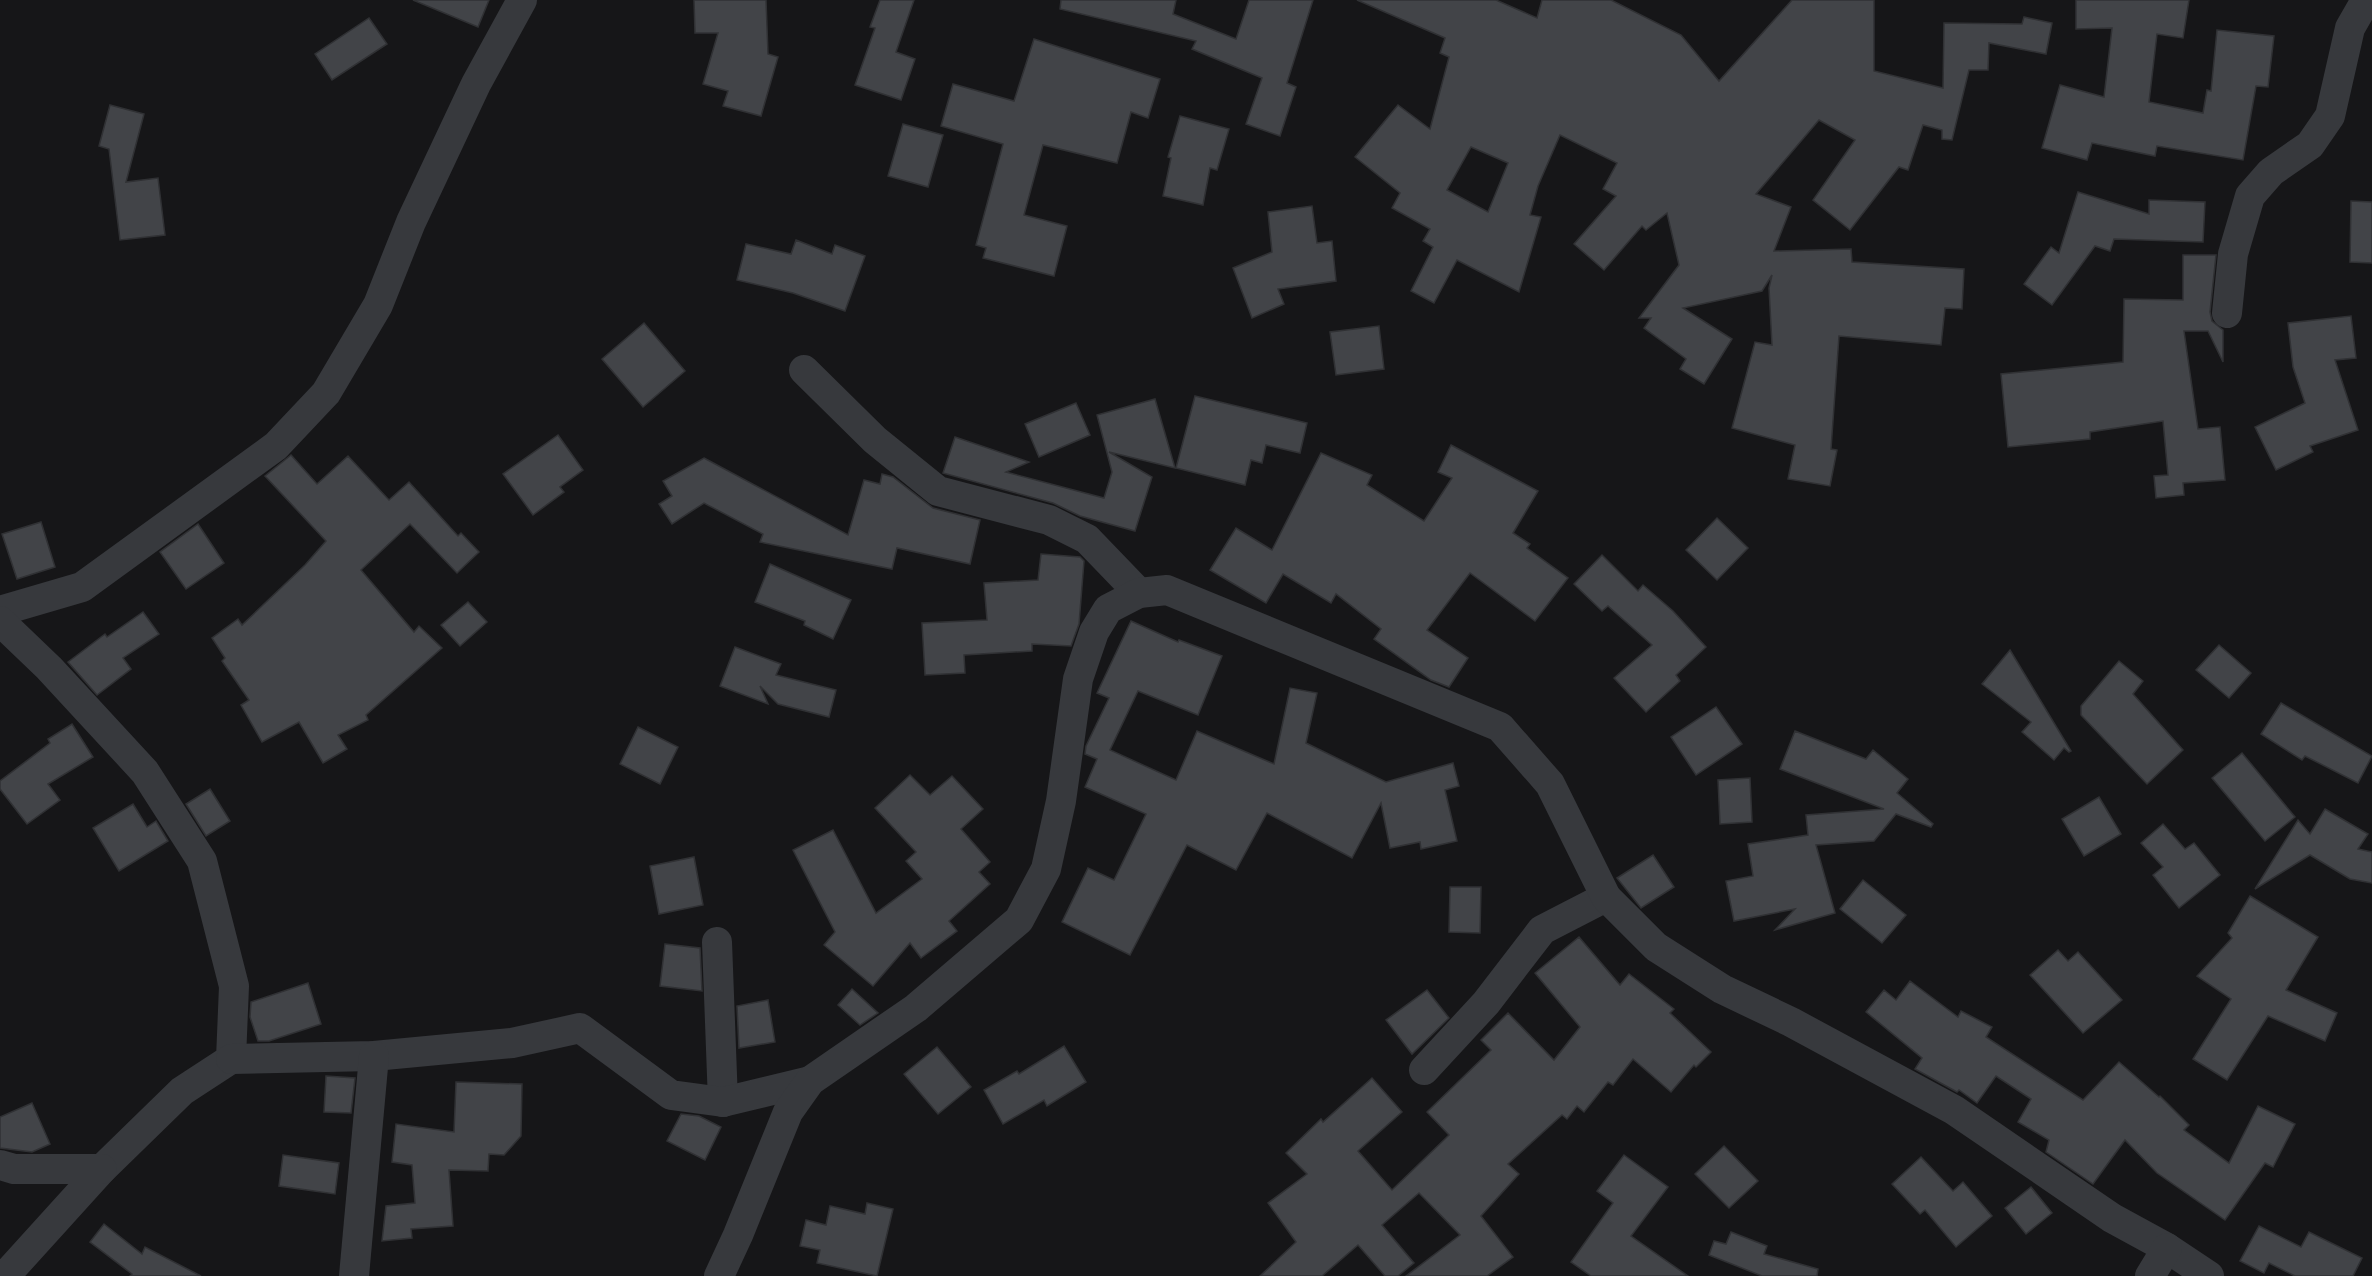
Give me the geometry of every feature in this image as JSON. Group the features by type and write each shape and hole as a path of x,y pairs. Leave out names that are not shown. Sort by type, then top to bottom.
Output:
{"street":[{"path":"0,611 82,587 276,447 326,393 378,305 416,212 476,84 522,0"},
{"path":"2227,313 2233,254 2250,196 2271,172 2310,145 2330,116 2342,73 2350,28 2366,0"},
{"path":"804,370 875,440 938,491 1048,520 1088,539 1139,593"},
{"path":"718,1276 738,1235 788,1112 810,1081 916,1008 1019,920 1046,869 1061,801 1078,680 1094,632 1108,609 1139,593 1167,590 1500,727 1550,784 1606,897 1656,947 1722,989 1791,1022 1954,1110 2112,1218 2167,1248 2209,1276"},
{"path":"0,621 49,668 145,772 202,861 234,986 231,1059"},
{"path":"1424,1070 1486,1003 1542,930 1606,897"},
{"path":"717,942 723,1102"},
{"path":"5,1276 102,1169 182,1091 231,1059 374,1056 512,1043 580,1028 671,1095 723,1102 810,1081"},
{"path":"354,1276 374,1056"},
{"path":"0,1165 14,1169 102,1169"},
{"path":"2150,1276 2167,1248"}],"building":[{"path":"413,0 489,0 478,27"},
{"path":"694,0 766,0 768,54 778,57 761,116 723,106 728,91 703,84 718,33 695,33"},
{"path":"880,0 914,0 896,52 915,59 901,100 855,85 875,28 870,27"},
{"path":"1061,0 1176,0 1173,14 1236,39 1249,0 1313,0 1287,83 1296,87 1280,136 1246,124 1262,78 1192,49 1196,41 1060,9"},
{"path":"1357,0 1496,0 1537,18 1542,0 1611,0 1681,35 1719,81 1792,0 1874,0 1874,71 1943,88 1944,23 2022,24 2024,17 2052,23 2046,54 1989,43 1988,70 1969,70 1952,140 1942,139 1942,130 1923,125 1908,170 1899,167 1850,230 1813,200 1855,140 1819,120 1756,194 1791,207 1774,251 1851,249 1852,262 1964,269 1962,309 1945,308 1941,345 1839,336 1831,449 1837,450 1830,486 1788,479 1795,445 1732,428 1755,342 1772,345 1769,288 1772,275 1762,291 1683,308 1732,339 1704,384 1680,369 1686,359 1644,328 1651,318 1639,318 1679,265 1667,213 1646,230 1642,226 1604,270 1574,244 1616,196 1603,189 1617,163 1560,135 1538,186 1530,215 1541,217 1519,292 1457,260 1434,303 1411,291 1433,247 1423,241 1430,229 1392,208 1400,193 1355,157 1398,105 1430,129 1449,57 1440,53 1445,38","holes":["1471,147 1508,163 1488,212 1447,190"]},
{"path":"2076,0 2189,0 2183,38 2157,34 2149,102 2203,113 2207,90 2211,91 2217,30 2274,36 2268,87 2256,86 2243,160 2157,146 2155,156 2092,143 2087,160 2042,148 2060,85 2104,97 2112,28 2076,29"},
{"path":"369,18 387,44 332,80 315,54"},
{"path":"1034,39 1160,79 1148,118 1131,112 1117,163 1043,145 1024,215 1067,226 1054,276 983,258 986,248 976,245 1003,144 941,126 953,84 1014,101"},
{"path":"110,105 144,114 126,182 158,178 165,235 120,240 109,149 99,146"},
{"path":"1180,116 1229,129 1217,170 1210,168 1203,205 1163,196 1171,158 1168,157"},
{"path":"903,124 943,135 928,187 888,176"},
{"path":"2078,192 2149,214 2149,200 2205,202 2203,242 2114,239 2110,251 2095,246 2052,305 2024,284 2051,247 2059,253"},
{"path":"2351,201 2372,202 2372,263 2350,262"},
{"path":"1312,206 1317,243 1332,241 1336,281 1278,289 1284,304 1252,318 1233,268 1272,252 1268,212"},
{"path":"796,240 832,254 835,245 865,256 845,311 793,293 737,280 746,244 791,254"},
{"path":"2183,255 2216,255 2210,312 2212,321 2223,330 2223,362 2208,331 2184,331 2198,429 2220,427 2225,480 2183,483 2184,495 2156,498 2154,476 2168,475 2163,421 2090,432 2090,439 2008,447 2001,374 2123,362 2124,299 2183,300"},
{"path":"2351,316 2356,358 2335,360 2358,430 2310,446 2313,452 2276,470 2255,427 2305,403 2293,367 2288,323"},
{"path":"644,323 685,371 643,407 602,359"},
{"path":"1379,326 1384,369 1336,375 1330,332"},
{"path":"1195,396 1307,423 1300,453 1266,445 1262,463 1251,460 1245,485 1176,468"},
{"path":"1155,399 1175,468 1109,452 1152,477 1135,531 1080,516 1053,503 943,473 955,437 1029,462 1006,472 1104,498 1112,472 1097,415"},
{"path":"1076,403 1090,435 1039,457 1025,424"},
{"path":"558,435 583,470 560,487 564,492 533,515 503,474"},
{"path":"1451,445 1538,491 1513,533 1530,544 1527,548 1568,578 1535,621 1470,573 1427,630 1468,658 1449,687 1431,680 1374,639 1381,629 1336,594 1331,603 1283,574 1266,603 1210,570 1236,528 1272,550 1321,453 1372,475 1367,485 1424,521 1452,478 1438,472"},
{"path":"291,455 317,484 348,456 389,500 409,482 458,536 461,533 479,552 457,573 410,524 361,570 414,632 419,626 442,648 366,715 368,720 338,735 347,749 323,763 299,722 262,742 241,705 249,700 222,661 225,658 212,638 238,619 242,625 305,565 326,541 265,476"},
{"path":"704,458 848,535 864,480 880,484 882,474 893,477 933,508 980,520 970,564 897,548 892,569 760,542 763,534 704,503 672,524 659,504 672,496 663,481"},
{"path":"1717,518 1748,548 1717,580 1686,550"},
{"path":"41,522 55,567 17,579 2,534"},
{"path":"198,524 224,563 186,589 160,552"},
{"path":"1041,554 1080,557 1084,561 1079,624 1071,646 1032,644 1032,651 964,655 965,673 925,675 922,623 987,620 984,583 1038,580"},
{"path":"1602,555 1638,591 1643,585 1673,611 1706,647 1676,675 1680,681 1646,712 1614,678 1652,645 1608,606 1602,611 1574,584"},
{"path":"770,564 851,600 833,639 804,625 805,621 755,602"},
{"path":"468,602 487,622 460,646 441,625"},
{"path":"143,612 159,634 123,658 131,669 97,695 68,662 105,634 107,637"},
{"path":"1131,621 1178,642 1179,640 1222,656 1198,715 1138,691 1110,750 1176,780 1197,731 1274,764 1290,688 1317,693 1306,743 1386,782 1453,763 1459,786 1445,790 1457,841 1421,849 1420,842 1390,848 1381,803 1352,858 1267,813 1236,870 1187,845 1130,955 1062,922 1088,868 1114,880 1146,814 1085,787 1097,759 1085,754 1086,746 1109,698 1097,693"},
{"path":"2219,645 2251,673 2229,698 2196,670"},
{"path":"735,647 781,664 776,675 836,690 829,717 778,704 760,686 768,704 720,686"},
{"path":"2010,650 2071,751 2064,748 2054,760 2022,732 2031,722 1982,684"},
{"path":"2119,661 2143,681 2133,694 2183,750 2147,784 2081,715 2081,706"},
{"path":"2281,703 2372,756 2358,783 2305,756 2302,760 2261,734"},
{"path":"1716,707 1742,744 1696,775 1671,737"},
{"path":"72,724 93,757 48,784 60,800 27,824 0,789 0,781 50,743 48,739"},
{"path":"638,727 678,747 660,784 620,764"},
{"path":"1795,731 1866,759 1873,750 1908,779 1897,793 1933,824 1931,827 1896,814 1874,841 1816,845 1835,913 1775,930 1795,909 1734,921 1726,881 1753,876 1748,844 1808,835 1806,815 1884,809 1780,769"},
{"path":"2242,753 2295,817 2265,841 2212,778"},
{"path":"910,775 930,795 952,776 983,809 961,829 990,862 979,872 990,884 949,921 957,931 921,958 910,943 873,986 824,945 835,932 793,850 833,830 876,913 922,879 906,861 916,852 875,808"},
{"path":"1750,778 1752,822 1720,824 1718,780"},
{"path":"210,789 230,821 206,836 186,804"},
{"path":"2099,797 2121,834 2084,856 2062,819"},
{"path":"133,804 147,827 156,821 168,841 119,871 93,828"},
{"path":"2325,809 2368,834 2358,849 2372,852 2372,883 2350,879 2310,855 2255,889 2298,820 2310,834"},
{"path":"2163,824 2185,849 2194,843 2220,875 2179,908 2153,875 2163,867 2141,843"},
{"path":"1653,855 1674,887 1641,908 1617,878"},
{"path":"694,857 703,905 659,914 650,866"},
{"path":"1863,880 1906,915 1882,943 1840,909"},
{"path":"1450,887 1481,887 1480,933 1449,932"},
{"path":"2250,896 2318,937 2286,990 2337,1013 2325,1041 2268,1016 2227,1080 2193,1059 2231,999 2197,976 2232,938 2228,933"},
{"path":"1579,937 1620,985 1629,974 1674,1009 1670,1013 1711,1052 1696,1067 1694,1065 1671,1092 1633,1059 1613,1085 1608,1082 1584,1112 1577,1106 1567,1119 1562,1115 1508,1164 1519,1174 1481,1216 1513,1257 1487,1276 1406,1276 1460,1235 1419,1193 1382,1225 1414,1263 1398,1276 1385,1276 1358,1245 1322,1276 1260,1276 1296,1242 1268,1203 1307,1174 1286,1153 1321,1119 1323,1122 1372,1078 1402,1112 1358,1151 1392,1190 1449,1135 1427,1112 1491,1050 1481,1040 1508,1013 1554,1060 1580,1027 1535,973"},
{"path":"665,944 700,948 702,991 660,986"},
{"path":"2058,950 2068,961 2078,952 2122,1000 2083,1033 2030,975"},
{"path":"1910,981 1958,1017 1961,1011 1992,1027 1986,1037 2083,1100 2119,1062 2160,1096 2189,1125 2184,1130 2229,1163 2258,1106 2295,1124 2273,1167 2265,1163 2225,1220 2157,1173 2125,1140 2093,1184 2046,1152 2049,1140 2018,1122 2031,1099 1996,1076 1977,1103 1959,1090 1957,1092 1915,1069 1922,1058 1866,1012 1884,990 1896,1000"},
{"path":"308,983 321,1024 269,1041 258,1041 250,1017 251,1002"},
{"path":"852,989 878,1013 860,1025 838,1005"},
{"path":"1427,990 1449,1018 1412,1054 1386,1020"},
{"path":"768,1000 775,1042 739,1048 737,1006"},
{"path":"1064,1046 1086,1082 1047,1106 1044,1100 1003,1124 984,1090 1017,1071 1019,1074"},
{"path":"937,1047 971,1087 938,1114 904,1074"},
{"path":"326,1076 355,1078 351,1113 324,1112"},
{"path":"456,1082 522,1084 521,1136 504,1155 489,1154 488,1171 449,1170 453,1226 411,1229 412,1238 382,1241 386,1206 415,1203 412,1165 392,1162 396,1124 454,1132"},
{"path":"32,1103 50,1144 32,1152 0,1148 0,1117"},
{"path":"681,1114 699,1116 721,1127 705,1160 667,1141"},
{"path":"1724,1146 1758,1181 1729,1208 1695,1174"},
{"path":"283,1155 339,1163 335,1194 279,1186"},
{"path":"1624,1155 1668,1187 1631,1236 1688,1276 1591,1276 1571,1262 1613,1203 1597,1191"},
{"path":"1921,1157 1953,1191 1963,1182 1992,1216 1956,1247 1925,1210 1920,1214 1892,1184"},
{"path":"2031,1187 2052,1213 2026,1234 2005,1208"},
{"path":"867,1203 893,1209 877,1276 817,1263 820,1250 800,1246 806,1220 826,1225 830,1206 865,1214"},
{"path":"104,1224 142,1254 145,1247 201,1276 130,1276 132,1274 90,1242"},
{"path":"2259,1226 2301,1247 2309,1232 2362,1258 2353,1276 2295,1276 2269,1263 2264,1273 2240,1261"},
{"path":"1731,1232 1767,1246 1764,1254 1818,1269 1817,1276 1762,1276 1709,1255 1714,1241 1726,1244"}]}
